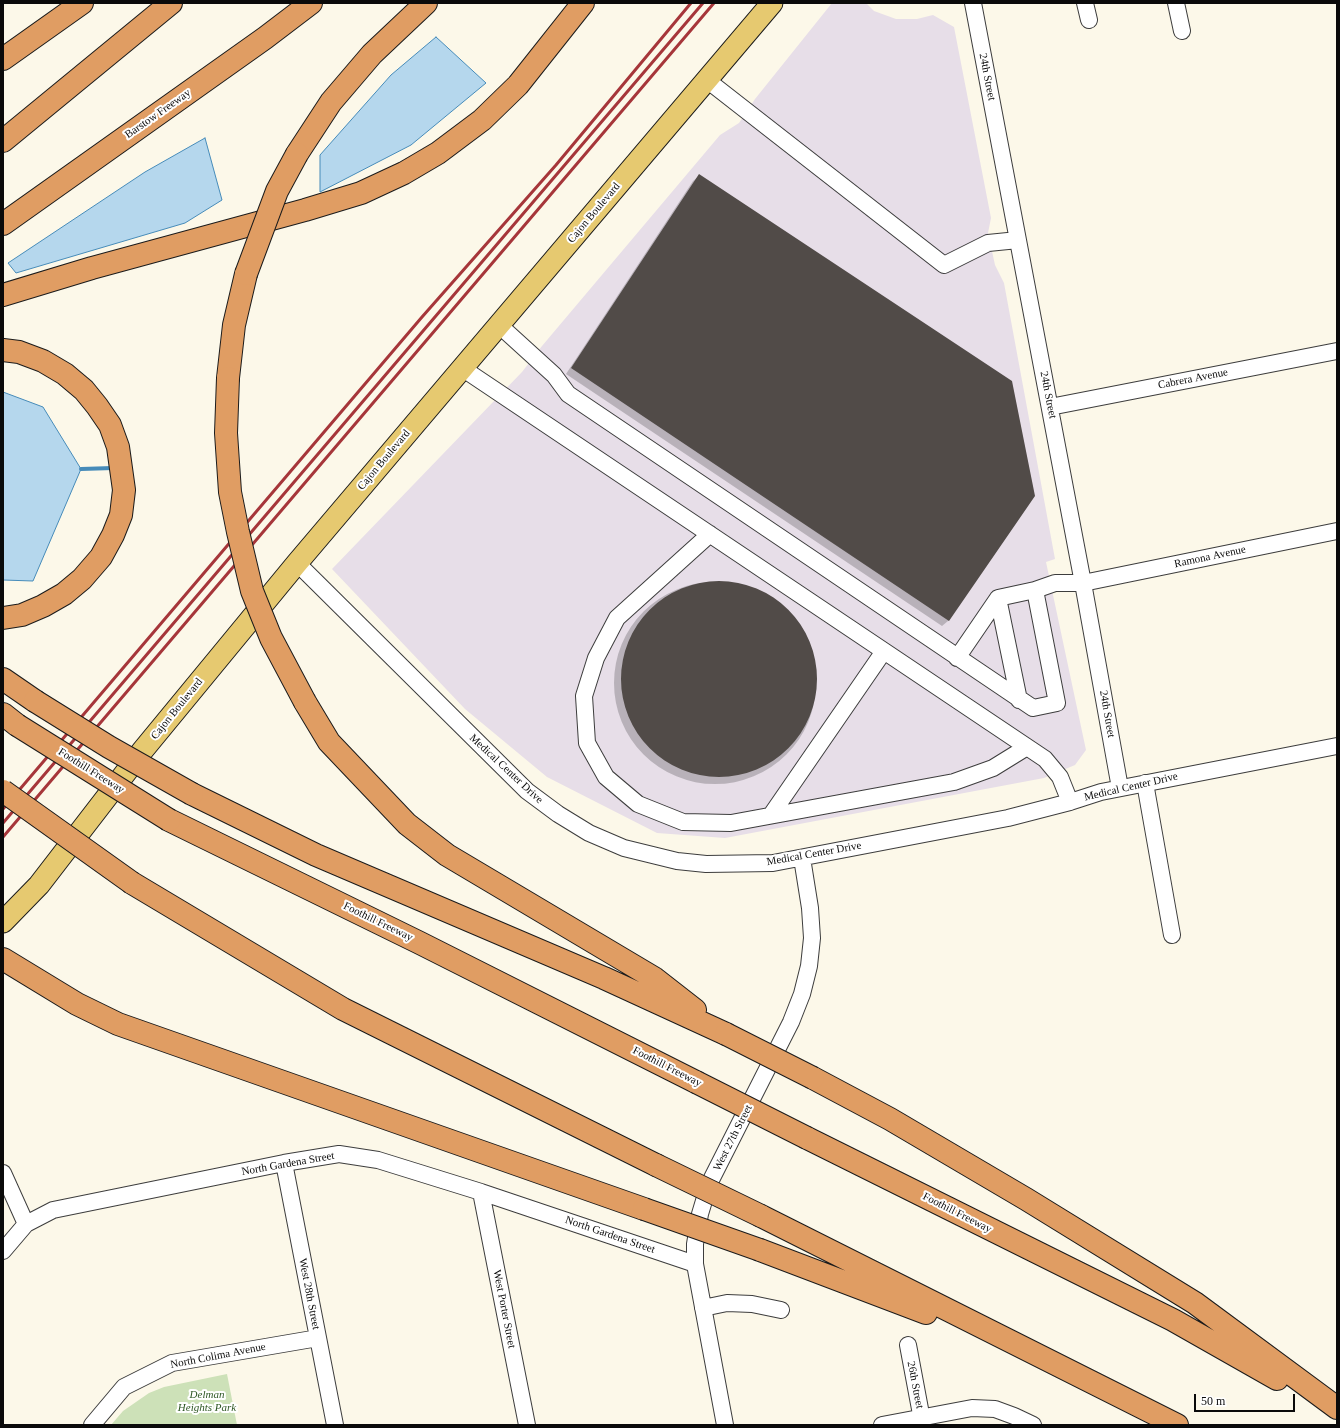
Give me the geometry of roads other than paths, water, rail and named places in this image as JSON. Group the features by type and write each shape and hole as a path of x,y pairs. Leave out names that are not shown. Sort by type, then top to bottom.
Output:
{"highway":[{"path":"3,59 82,3"},
{"path":"3,140 171,3"},
{"name":"Barstow Freeway","path":"3,224 265,38 311,3"},
{"path":"426,3 372,54 331,102 296,154 277,191 246,274 234,325 228,378 226,434 230,492 252,591 271,638 305,702 329,742 407,824 447,855 654,978 726,1034"},
{"path":"3,295 92,268 319,206 361,193 404,173 438,154 482,120 518,84 583,3"},
{"path":"3,350 19,352 43,361 65,374 84,390 110,426 118,447 124,490 121,515 113,535 101,557 82,579 64,594 43,606 22,614 3,618"},
{"path":"3,679 35,701 110,747 192,794 316,855 604,978 726,1034 890,1119 1026,1199 1194,1303 1337,1408"},
{"name":"Foothill Freeway","path":"10,720 169,820 420,943 1173,1320 1337,1412"},
{"path":"3,791 132,883"},
{"path":"3,804 343,1009 761,1216 1177,1425"},
{"path":"3,959 84,1008 118,1024 760,1250 1039,1356"}],"main road":[{"name":"Cajon Boulevard","path":"3,922 39,885 142,750 297,563 772,3"}],"street":[{"name":"24th Street","path":"973,3 1083,583 1120,788"},
{"path":"1085,3 1089,20"},
{"path":"1176,3 1182,32"},
{"path":"707,80 944,265 988,243 1018,240"},
{"path":"499,325 554,375 568,394 1019,700 1033,708 1057,703 1035,590"},
{"name":"Cabrera Avenue","path":"1050,407 1337,351"},
{"path":"462,368 1045,759 1060,777 1070,802"},
{"name":"Ramona Avenue","path":"998,598 1035,590 1055,583 1083,583 1337,531"},
{"path":"710,534 617,618 596,658 584,696 587,743 606,777 638,804 683,822 730,823 954,782 993,768 1027,747"},
{"name":"Medical Center Drive","path":"297,563 498,764 527,791 558,814 589,833 624,848 677,861 740,865 773,863 802,858 1008,818 1120,788 1337,746"},
{"path":"957,658 998,598"},
{"path":"998,598 1019,700"},
{"path":"771,815 884,651"},
{"path":"1145,783 1172,935"},
{"name":"West 27th Street","path":"725,1425 695,1264 695,1244 700,1214 709,1184 791,1022 802,994 809,966 812,938 810,908 802,858"},
{"name":"North Gardena Street","path":"3,1251 26,1224 53,1210 284,1163 339,1154 378,1160 481,1192 695,1264"},
{"name":"West 28th Street","path":"284,1163 335,1425"},
{"path":"3,1173 26,1224"},
{"name":"West Porter Street","path":"481,1192 527,1425"},
{"path":"703,1308 727,1303 752,1304 781,1310"},
{"name":"North Colima Avenue","path":"92,1425 124,1387 172,1363 318,1338"},
{"name":"26th Street","path":"908,1345 922,1421"},
{"path":"882,1425 922,1421 972,1408 995,1409 1033,1425"}],"water":[{"path":"436,37 486,83 411,145 320,192 320,155 391,75"},
{"path":"205,138 222,200 185,223 16,273 8,263 145,172"},
{"path":"3,392 43,407 81,469 33,581 3,580"}],"waterway":[{"path":"81,469 113,468"}],"railway":[{"path":"3,809 422,317 556,165 691,3"},
{"path":"3,823 703,3"},
{"path":"3,837 714,3"}],"park label":[{"name":"Delman Heights Park","path":"207,1401"}]}
